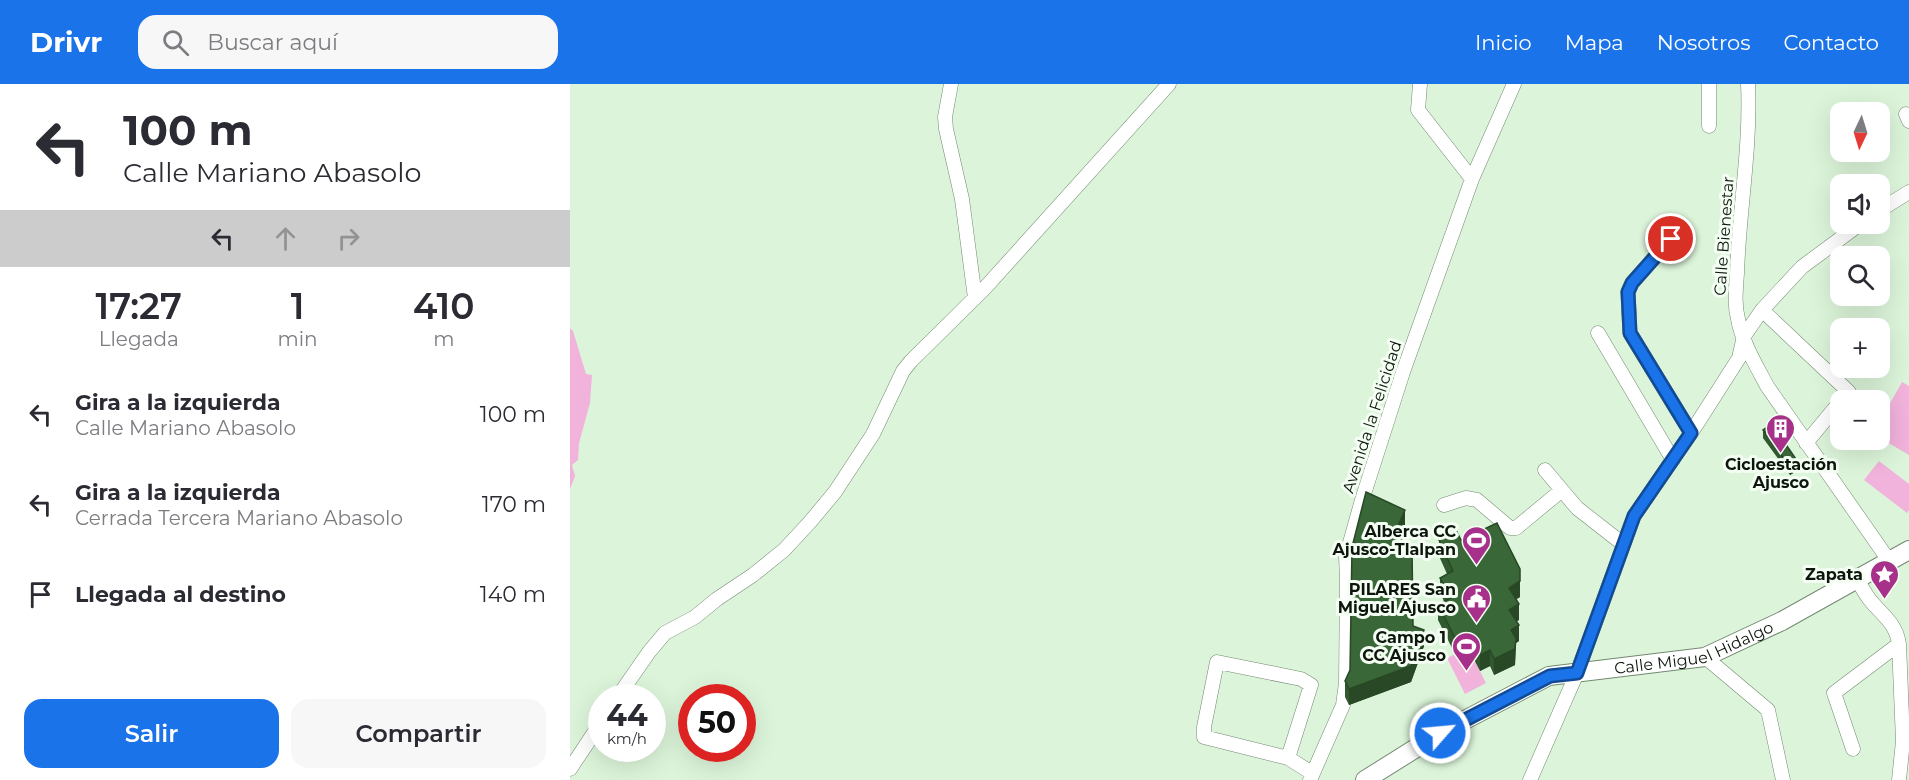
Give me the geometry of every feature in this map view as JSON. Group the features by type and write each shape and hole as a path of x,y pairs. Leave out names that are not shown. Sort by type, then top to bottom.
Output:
{"main road":[{"name":"Calle Miguel Hidalgo","path":"1365,780 1440,733 1550,676 1705,657 1782,621 1909,550"}],"street":[{"path":"951,84 945,117 946,129 962,199 975,298"},
{"path":"627,684 649,651 665,633 695,617 753,575 784,550 810,522 834,492 873,434 903,371 975,298 1169,84"},
{"path":"1420,84 1418,110 1472,179"},
{"name":"Avenida la Felicidad","path":"1311,777 1343,705 1346,683 1346,557 1362,500 1403,372 1472,179 1514,84"},
{"path":"1708,126 1709,84"},
{"name":"Calle Bienestar","path":"1748,84 1749,130 1738,236 1735,298 1738,321 1751,356 1767,386 1890,562"},
{"path":"1890,204 1909,192"},
{"path":"1530,780 1577,673 1634,516 1739,358 1744,336 1762,310 1802,267 1847,234"},
{"path":"1671,239 1632,283 1628,292 1630,333 1691,433"},
{"path":"1762,310 1847,390"},
{"path":"1598,333 1672,460"},
{"path":"1806,443 1830,414"},
{"path":"1545,470 1577,508 1623,544"},
{"path":"1444,505 1466,498 1477,500 1510,528 1516,528 1562,490"},
{"path":"1857,579 1869,598 1897,632 1903,741 1899,780"},
{"path":"1853,749 1834,693 1899,644"},
{"path":"1705,657 1768,710 1783,780"},
{"path":"1288,758 1311,685 1301,679 1216,662 1204,737 1288,758 1311,777"},
{"path":"570,769 588,743"}],"shaded area":[{"path":"570,328 573,331 586,374 592,375 590,403 579,443 578,460 572,465 575,476 570,489"},
{"path":"1902,382 1909,386 1909,455 1890,444 1890,403"},
{"path":"1879,461 1909,484 1907,513 1864,480"},
{"name":"Campo 1 CC Ajusco","path":"1468,648 1486,683 1465,694 1447,658"}],"building":[{"path":"1772,424 1798,462 1790,467 1763,430"},
{"path":"1366,492 1405,510 1398,526 1412,548 1413,626 1424,630 1411,666 1349,689 1345,681 1350,670 1352,547"},
{"path":"1497,523 1520,569 1520,581 1509,588 1519,604 1509,610 1519,625 1511,630 1516,638 1515,649 1494,659 1490,650 1480,655 1468,632 1455,638 1438,604 1451,598 1440,578 1453,571 1439,540 1457,532 1461,540"}],"place":[{"name":"Cicloestación Ajusco","path":"1781,454"},
{"name":"Alberca CC Ajusco-Tlalpan","path":"1477,566"},
{"name":"Zapata","path":"1884,600"},
{"name":"PILARES San Miguel Ajusco","path":"1477,624"},
{"name":"Campo 1 CC Ajusco","path":"1467,672"}],"route":[{"path":"1440,733 1550,676 1577,673 1634,516 1691,433 1630,333 1628,292 1632,283 1671,239"}]}
